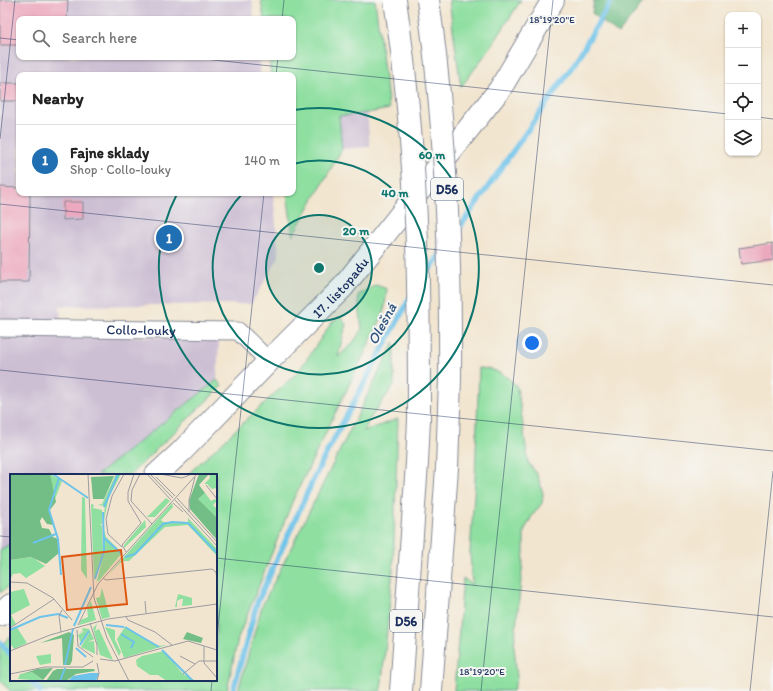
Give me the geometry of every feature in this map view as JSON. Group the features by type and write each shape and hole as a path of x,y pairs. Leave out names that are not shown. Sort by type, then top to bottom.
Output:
{"main road":[{"name":"D56","path":"395,0 409,115 414,180 417,253 419,419 417,471 401,691"},
{"name":"D56","path":"428,0 441,112 446,178 449,252 450,378 447,468 431,691"},
{"name":"17. listopadu","path":"157,474 181,452 343,287 500,88 552,0"},
{"path":"0,615 10,606"}],"street":[{"name":"Collo-louky","path":"0,328 238,330 269,361"}],"shaded area":[{"path":"0,0 252,0 254,16 16,16 16,60 258,60 260,72 16,72 16,196 273,196 279,257 251,304 60,306 61,335 156,337 219,341 217,380 98,474 10,474 10,544 0,550"},
{"path":"367,113 370,147 342,149 339,116"}],"green space":[{"path":"261,0 375,0 389,109 339,116 342,149 293,235 287,196 296,196 296,72 271,72 269,60 296,60 296,16 264,16"},
{"path":"449,0 521,0 493,44 461,87"},
{"path":"594,0 645,0 618,34 592,13"},
{"path":"376,285 387,289 384,313 293,500 238,638 227,691 10,691 0,680 0,646 10,637 10,681 217,681 217,474 188,474 298,372 332,322 341,317 346,324 338,357 352,344 362,330 358,295"},
{"path":"394,342 394,385 369,420 364,431 398,419 393,569 381,691 238,691 262,606"},
{"path":"479,368 491,369 504,375 516,385 528,462 537,475 543,494 542,503 532,516 524,531 524,552 514,646 517,678 513,691 454,691 463,578 472,585 470,552 475,481"},
{"path":"217,380 222,386 131,474 98,474"},
{"path":"10,544 10,585 0,593 0,550"}],"building":[{"path":"0,0 68,0 67,16 16,16 16,45 0,45"},
{"path":"0,83 16,83 16,101 0,101"},
{"path":"0,187 16,188 16,196 30,196 29,282 0,282"},
{"path":"63,202 83,202 83,219 63,220"},
{"path":"773,243 773,260 741,264 739,248"}],"waterway":[{"name":"Olešná","path":"455,234 574,64 612,0"},
{"name":"Olešná","path":"425,276 442,252"},
{"name":"Olešná","path":"233,691 257,603 320,465 411,296"},
{"path":"0,642 10,654"},
{"path":"32,681 40,691"}],"place":[{"name":"Fajne sklady","path":"169,238"}]}
